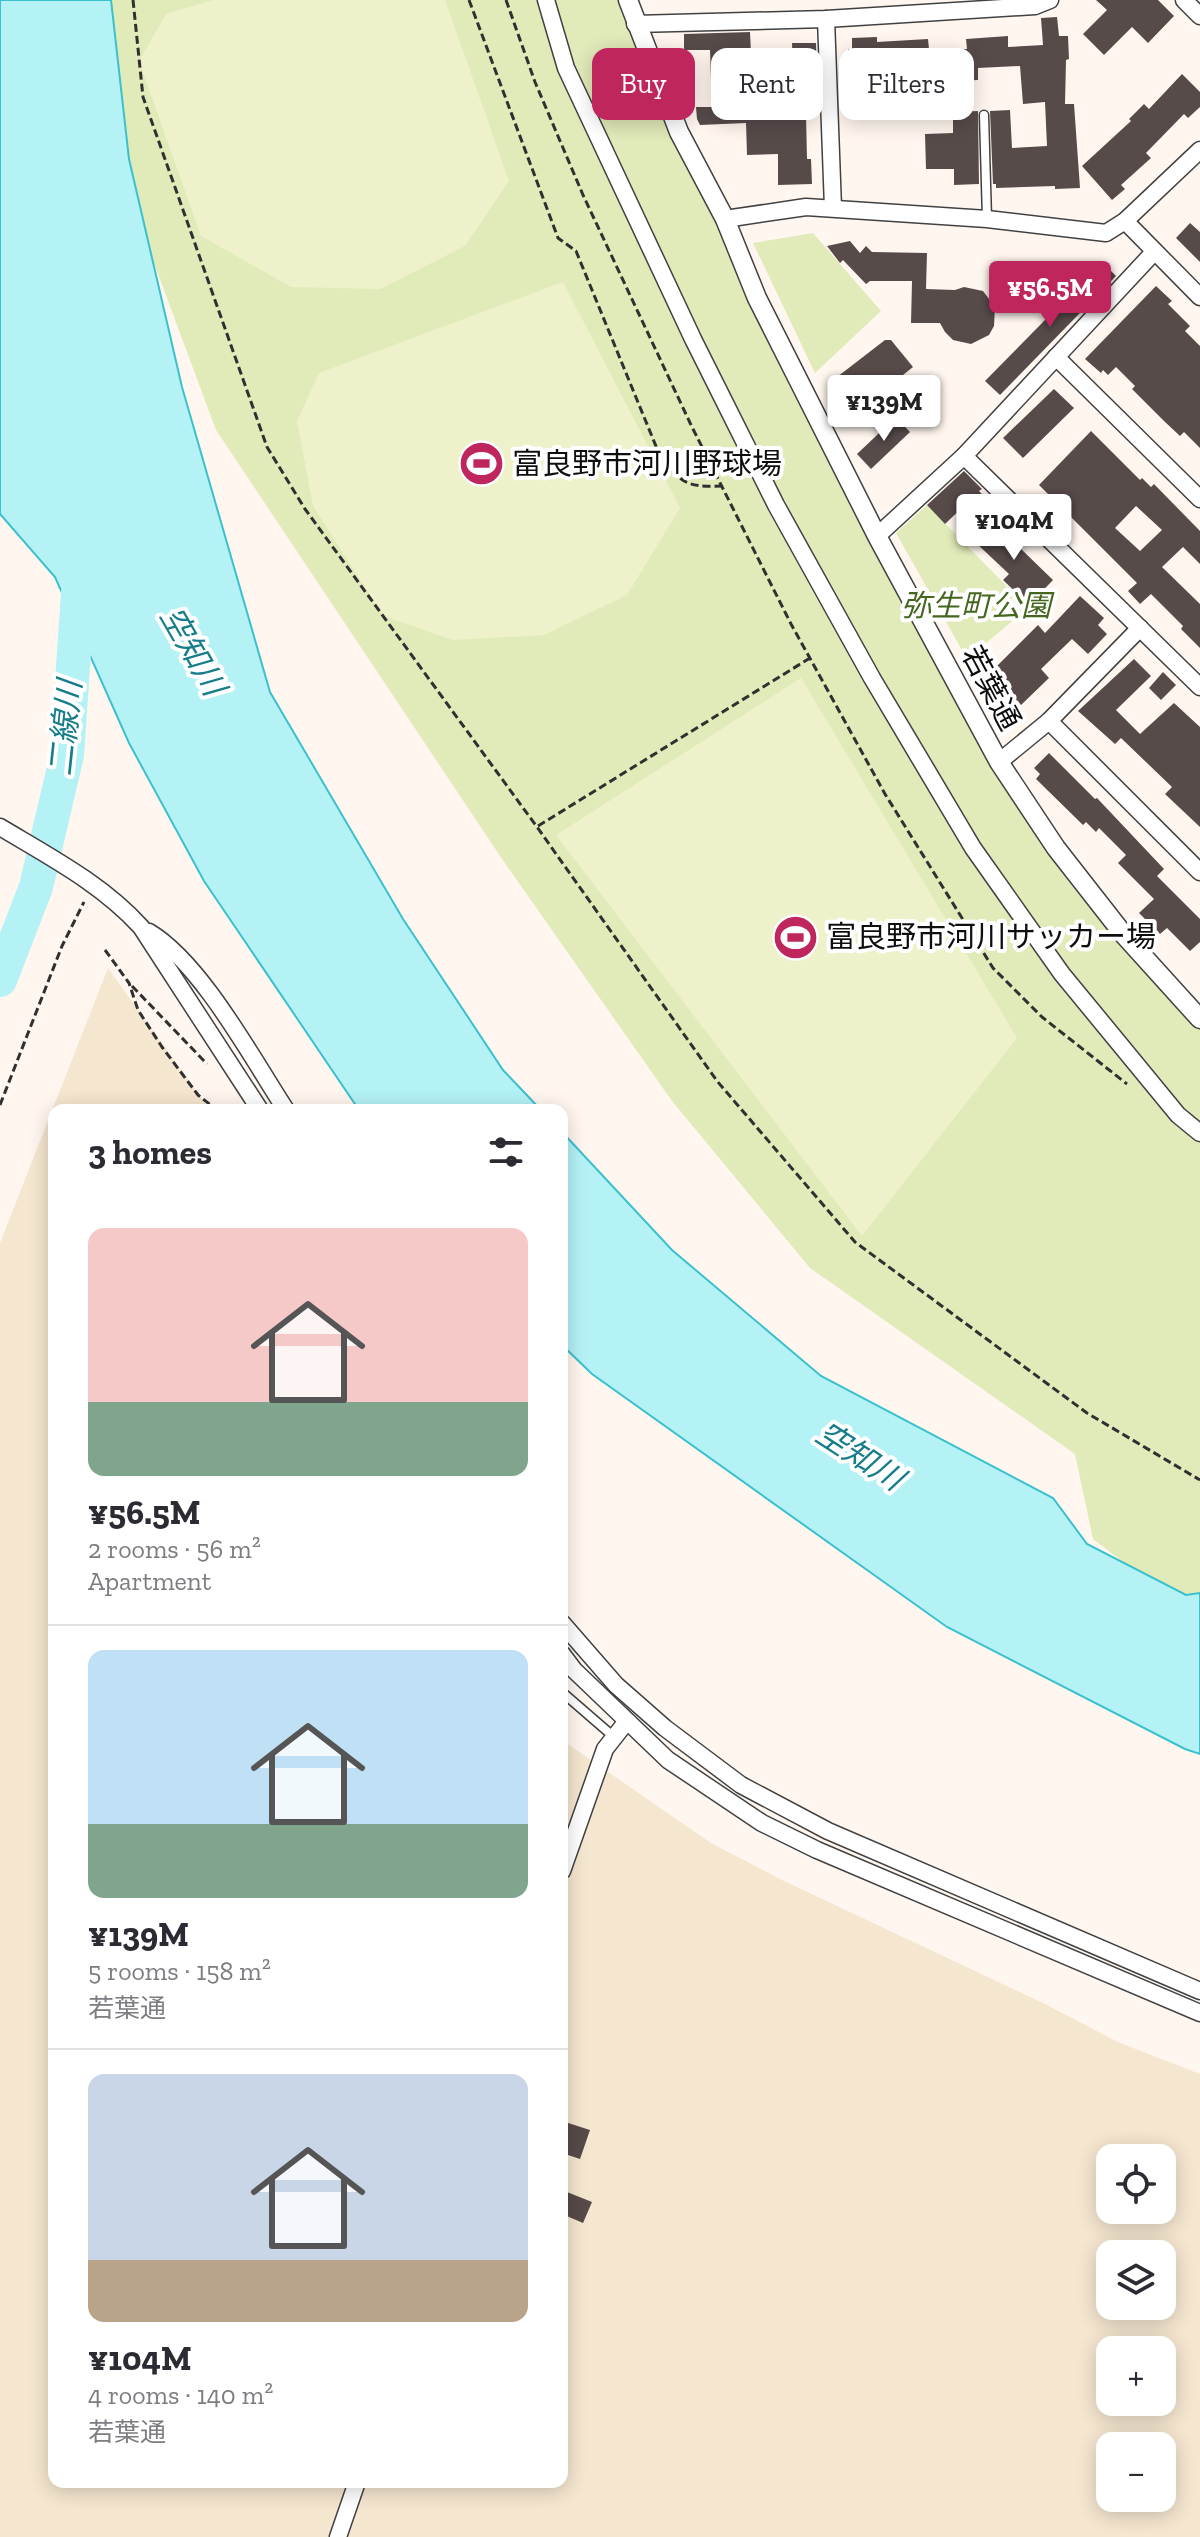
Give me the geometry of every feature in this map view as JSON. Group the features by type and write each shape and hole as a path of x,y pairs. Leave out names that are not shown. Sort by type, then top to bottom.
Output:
{"street":[{"path":"546,0 566,68 693,339 776,505 872,678 973,848 1062,974 1178,1115 1200,1133"},
{"name":"若葉通","path":"628,0 679,132 725,219 757,298 877,536 999,762 1056,848 1124,935 1196,1008"},
{"path":"635,24 826,19 1016,3 1035,6 1050,0"},
{"path":"1184,0 1200,16"},
{"path":"826,19 833,208"},
{"path":"725,219 806,207 987,219 1106,233 1125,221 1200,150"},
{"path":"1125,221 1200,297"},
{"path":"877,536 964,456 1154,252"},
{"path":"1056,357 1200,499"},
{"path":"964,456 1200,687"},
{"path":"999,762 1049,721 1140,628"},
{"path":"1049,721 1200,872"},
{"path":"0,827 120,903 141,927 256,1104"},
{"path":"141,927 175,953 204,986 282,1104"},
{"path":"568,1630 616,1685 665,1728 741,1785 828,1831 1200,1991"},
{"path":"568,1662 668,1760 762,1823 817,1850 1200,2013"},
{"path":"568,1853 605,1749 627,1721"},
{"path":"338,2537 355,2488"}],"lane":[{"path":"984,115 987,219"},
{"path":"568,1697 614,1737"}],"path":[{"path":"133,0 143,97 267,447 305,509 717,1081 855,1242 1087,1413 1200,1480"},
{"path":"469,0 558,238 576,251 660,456 681,481 699,486 722,486"},
{"path":"506,0 535,82 583,195 722,486 810,658 885,794 993,968 1042,1017 1130,1085"},
{"path":"537,827 810,658"},
{"path":"0,1105 62,946 95,885"},
{"path":"105,950 129,983 223,1080 240,1079"},
{"path":"129,983 138,1010 162,1047 198,1095 209,1104"}],"shaded area":[{"path":"108,968 206,1104 55,1104"},
{"path":"48,1121 48,2488 568,2488 568,1744 711,1843 1118,2042 1200,2074 1200,2537 0,2537 0,1243"}],"green space":[{"path":"84,0 628,0 647,48 592,48 592,120 674,120 999,762 1200,1019 1200,1608 1187,1610 1093,1539 1075,1454 810,1268 672,1101 502,859 216,430 115,158"},
{"path":"213,0 445,0 509,181 465,246 380,289 291,287 201,236 139,61 166,14"},
{"path":"813,233 881,311 815,373 753,243"},
{"name":"富良野市河川野球場","path":"563,282 680,508 627,595 544,635 453,640 383,616 313,506 297,421 319,373"},
{"name":"弥生町公園","path":"927,505 1028,608 967,659 896,533"},
{"name":"富良野市河川サッカー場","path":"801,678 1017,1038 862,1236 556,835"}],"water":[{"name":"空知川","path":"0,0 111,0 129,159 182,387 270,692 403,919 503,1070 535,1104 355,1104 204,881 129,743 55,577 0,514"},
{"name":"空知川","path":"568,1138 672,1250 821,1376 1053,1498 1087,1544 1186,1595 1200,1593 1200,1754 947,1627 592,1374 568,1351"}],"building":[{"path":"1096,0 1158,0 1174,16 1148,43 1132,27 1104,55 1083,34 1107,10"},
{"path":"1057,17 1059,36 1068,36 1065,104 1074,104 1080,188 996,188 993,184 990,111 1010,110 1012,148 1047,146 1045,102 1023,104 1020,66 978,68 978,80 974,80 974,48 967,48 966,39 1008,36 1008,47 1043,45 1041,18"},
{"path":"750,32 751,48 711,48 711,78 710,50 684,48 684,34"},
{"path":"877,37 877,42 928,39 929,48 852,48 852,38"},
{"path":"792,43 816,43 816,48 792,48"},
{"path":"1182,74 1200,92 1200,107 1188,118 1184,114 1146,153 1151,158 1121,185 1125,189 1112,200 1082,166 1131,121 1129,119 1144,104 1149,109"},
{"path":"696,107 711,107 711,120 806,120 807,159 811,159 812,184 778,185 778,154 747,155 746,123 700,125"},
{"path":"974,111 978,111 979,184 954,185 954,169 926,169 925,134 953,133 953,120 974,120"},
{"path":"1190,223 1200,232 1200,262 1176,238"},
{"path":"850,241 860,253 866,246 872,252 927,253 926,289 955,290 964,287 983,291 995,307 994,326 989,335 971,344 953,340 940,323 911,323 912,281 870,281 866,284 843,260 840,263 827,246"},
{"path":"1102,262 1116,276 1000,395 985,381"},
{"path":"1156,286 1172,301 1168,304 1190,326 1185,331 1200,346 1200,448 1184,432 1180,436 1164,421 1132,389 1135,386 1116,367 1108,375 1085,359"},
{"path":"885,340 891,340 913,367 853,415 828,384"},
{"path":"1054,389 1074,408 1023,458 1003,438"},
{"path":"896,417 910,432 871,469 857,454"},
{"path":"1091,431 1140,480 1142,478 1151,487 1154,484 1200,531 1200,564 1183,547 1162,567 1200,604 1200,648 1151,594 1140,604 1128,591 1137,583 1039,485","holes":["1136,506 1162,530 1140,551 1115,528"]},
{"path":"964,471 996,509 985,520 968,502 945,524 927,505"},
{"path":"996,519 1053,580 1029,605 1003,580 1009,574 975,542"},
{"path":"1080,596 1104,618 1098,625 1107,634 1088,654 1072,639 1041,669 1049,678 1021,705 1003,687 1007,683 994,669 1038,625 1045,633"},
{"path":"1134,659 1151,676 1116,710 1140,734 1174,703 1200,727 1200,827 1165,794 1172,787 1121,738 1115,744 1078,711"},
{"path":"1163,672 1176,685 1161,700 1149,688"},
{"path":"1049,753 1097,798 1164,869 1157,876 1200,919 1200,942 1190,951 1167,928 1160,934 1139,913 1154,899 1118,863 1126,855 1099,828 1096,832 1086,822 1083,825 1036,779 1040,774 1034,768"},
{"path":"568,2123 590,2130 580,2159 568,2155"},
{"path":"568,2192 592,2202 583,2223 568,2217"}],"waterway":[{"name":"二線川","path":"0,980 36,887 67,755 79,579"}],"place":[{"name":"富良野市河川野球場","path":"481,464"},
{"name":"富良野市河川サッカー場","path":"795,937"}]}
